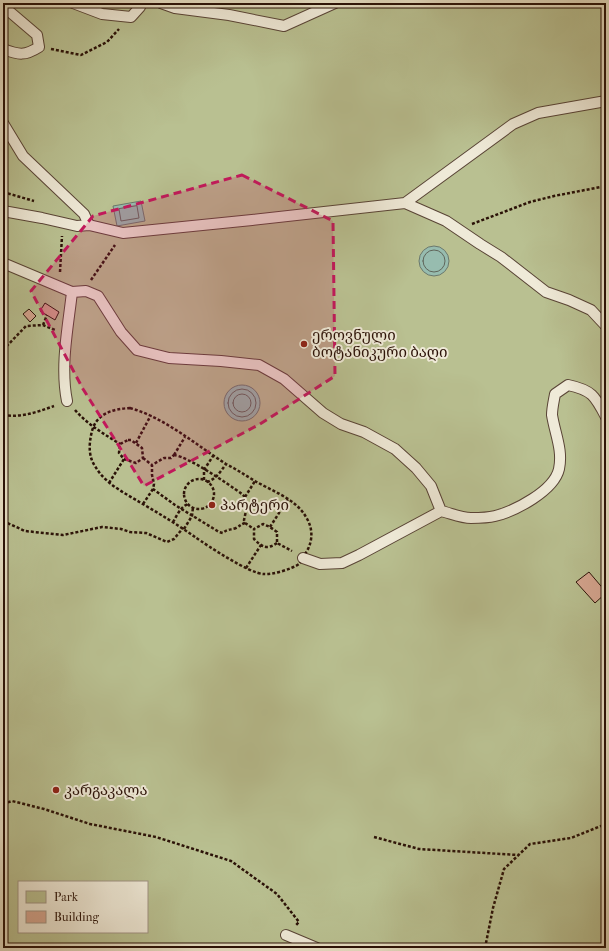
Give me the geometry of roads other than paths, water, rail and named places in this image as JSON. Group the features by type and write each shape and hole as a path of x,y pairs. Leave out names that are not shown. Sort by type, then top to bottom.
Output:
{"lane":[{"path":"73,3 102,14 131,17 140,7 140,3"},
{"path":"161,3 175,8 229,15 284,26 335,3"},
{"path":"3,6 37,35 39,47 29,54 16,54 3,49"},
{"path":"3,212 42,218 77,226 89,225 123,233 405,203 513,124 538,113 606,101"},
{"path":"3,122 23,156 84,214 89,225"},
{"path":"405,203 446,221 501,257 546,292 591,310 606,326"},
{"path":"3,263 72,292 86,291 98,296 121,332 137,350 169,358 221,361 259,366 284,379 323,413 341,424 364,432 395,448 416,468 431,486 441,511"},
{"path":"67,401 64,386 67,336 72,292"},
{"path":"302,558 320,564 342,563 441,511 469,518 495,516 531,500 548,487 555,479 559,470 560,454 552,414 555,394 568,385 581,387 592,394 606,417"},
{"path":"286,935 317,948"}],"water":[{"path":"141,201 145,221 117,226 113,206"},
{"path":"434,246 445,250 449,261 445,272 434,276 423,272 419,261 423,250"},
{"path":"246,385 255,390 259,396 259,410 255,416 246,421 238,421 229,416 225,410 224,399 229,390 235,386"}],"place":[{"name":"ეროვნული ბოტანიკური ბაღი","path":"304,344"},
{"name":"პარტერი","path":"212,505"},
{"name":"კარგაკალა","path":"56,790"}]}
